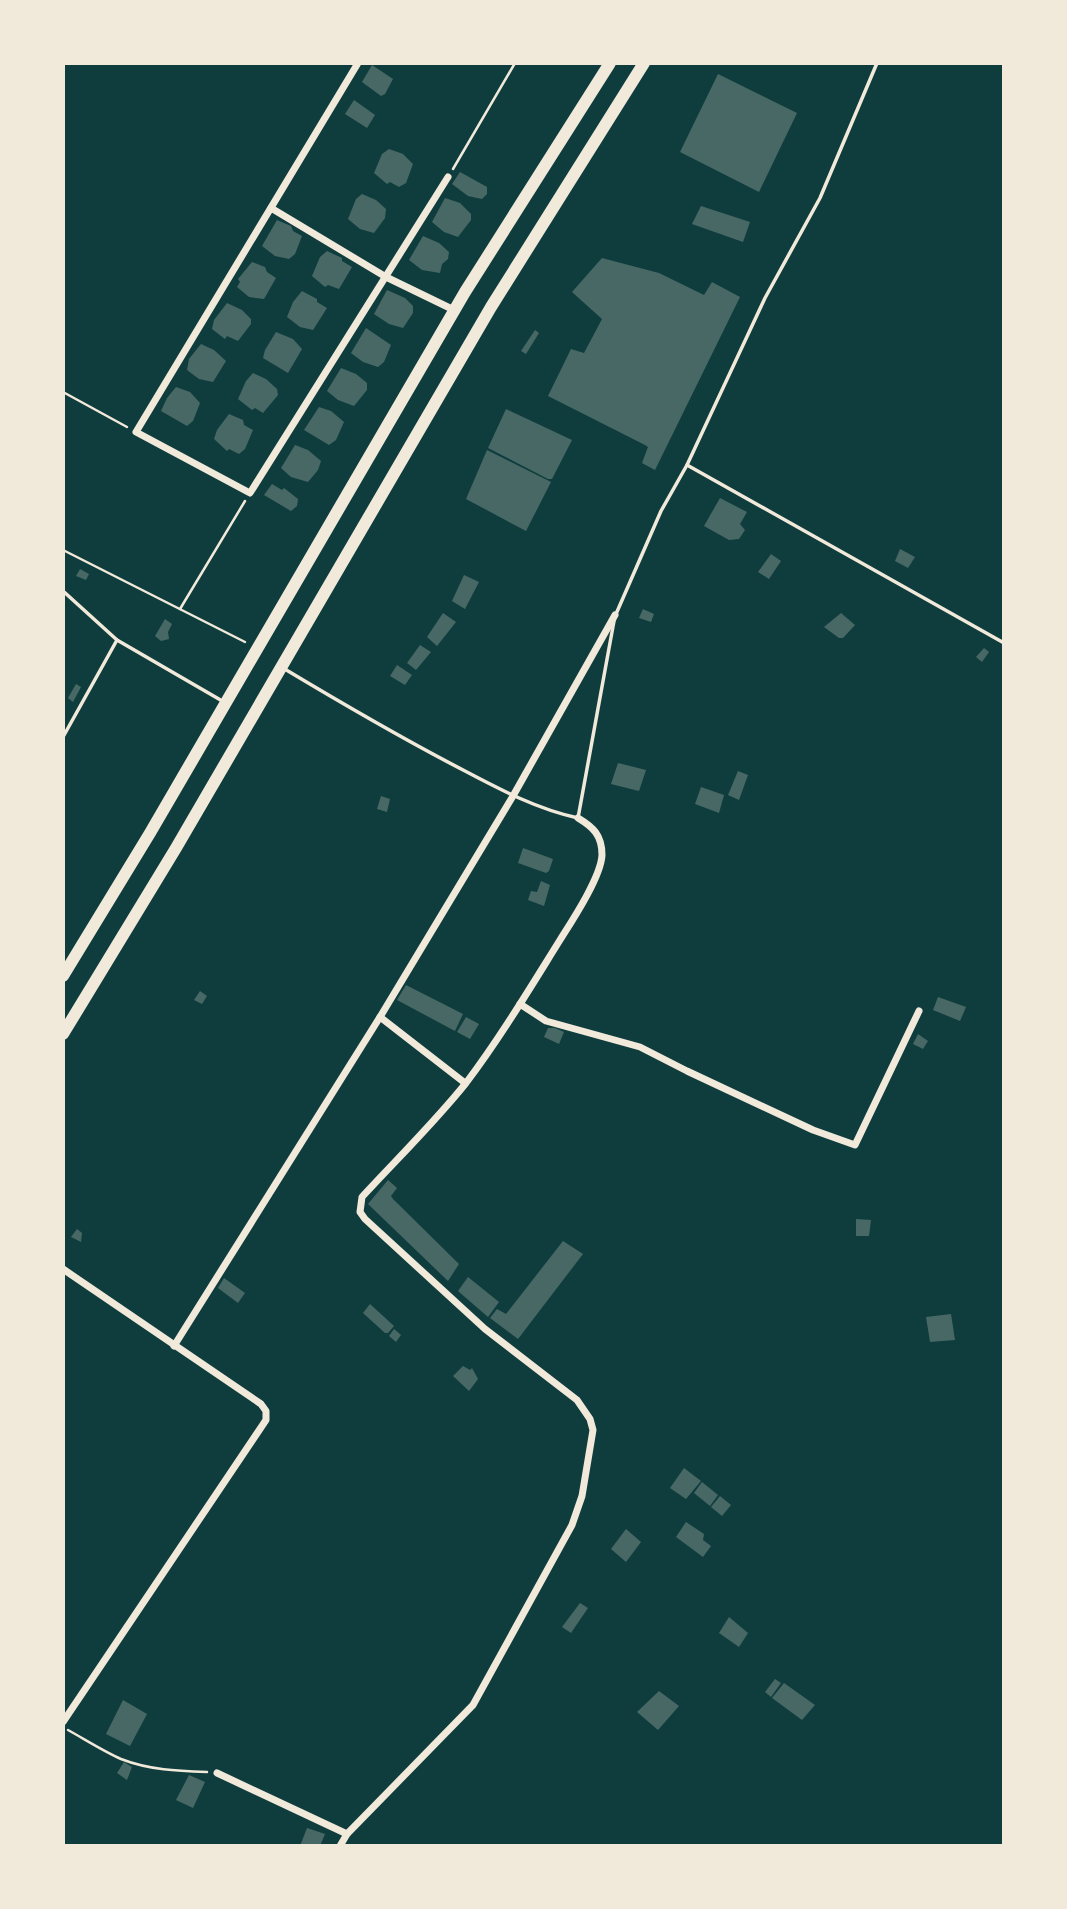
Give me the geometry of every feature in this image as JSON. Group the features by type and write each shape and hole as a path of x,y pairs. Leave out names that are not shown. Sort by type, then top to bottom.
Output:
{"main road":[{"path":"63,975 226,703 454,310 610,63"},
{"path":"63,1034 176,848 491,307 644,63"}],"street":[{"path":"358,63 136,432 250,493 448,177"},
{"path":"271,208 386,277 454,310"},
{"path":"174,1346 380,1017 513,796 615,615"},
{"path":"340,1846 347,1834 473,1705 572,1525 582,1496 592,1443 590,1419 577,1400 485,1329 360,1212 362,1198 465,1083 520,1004 585,900 602,858 598,834 592,826 578,818"},
{"path":"520,1004 546,1021 640,1046 813,1130 855,1145 919,1011"},
{"path":"380,1017 465,1083"},
{"path":"63,1269 261,1404 266,1411 266,1420 63,1722"},
{"path":"217,1773 347,1834"}],"lane":[{"path":"282,667 423,749 513,796 551,812 578,818 615,615 661,512 687,464 765,299 821,198 877,63"},
{"path":"687,464 1004,643"},
{"path":"63,591 117,640 226,703"},
{"path":"63,737 117,640"}],"path":[{"path":"448,177 514,63"},
{"path":"63,392 136,432"},
{"path":"180,609 250,493"},
{"path":"63,550 258,648"},
{"path":"63,1727 120,1759 142,1766 217,1773"}],"building":[{"path":"372,65 393,79 385,94 381,96 362,82"},
{"path":"718,74 797,113 759,192 680,152"},
{"path":"354,100 375,115 367,128 345,114"},
{"path":"389,149 403,154 413,164 406,183 399,187 390,182 387,184 374,173 382,154"},
{"path":"460,172 487,187 487,194 482,199 468,196 452,184"},
{"path":"362,194 376,200 386,209 385,218 374,233 360,229 348,219 356,199"},
{"path":"445,198 460,203 471,214 471,220 458,237 444,232 432,222"},
{"path":"701,206 750,222 743,242 692,224"},
{"path":"277,220 291,226 293,231 302,236 295,254 289,259 275,256 262,246"},
{"path":"423,236 439,243 449,252 440,273 422,270 409,260"},
{"path":"327,251 342,258 342,261 352,267 339,289 328,285 325,287 312,276 320,257"},
{"path":"602,258 659,273 704,295 712,282 740,297 655,470 642,463 648,447 548,396 571,349 584,353 602,319 572,292"},
{"path":"252,262 265,267 267,272 276,278 264,299 249,297 237,287 240,282 238,279"},
{"path":"387,290 405,298 413,306 413,313 403,328 389,324 374,314"},
{"path":"302,291 327,308 313,330 300,327 287,317 293,302"},
{"path":"227,303 242,310 251,319 251,324 238,341 227,336 225,339 212,329 214,320"},
{"path":"366,328 391,345 384,362 378,367 363,362 351,353"},
{"path":"535,330 539,333 526,354 521,351"},
{"path":"276,332 293,339 302,349 288,373 263,358"},
{"path":"201,344 214,350 226,361 213,382 199,379 187,370 189,359"},
{"path":"341,368 356,374 367,383 367,390 354,406 338,400 327,391"},
{"path":"253,373 266,379 277,389 278,395 263,413 255,408 252,410 238,399"},
{"path":"176,387 190,392 200,403 193,421 187,426 161,411"},
{"path":"319,407 331,411 344,422 336,440 329,445 304,430"},
{"path":"506,409 572,440 552,479 488,448"},
{"path":"229,414 243,420 244,425 253,430 245,449 239,454 229,449 227,451 214,439"},
{"path":"295,445 308,450 321,461 318,470 308,482 291,477 281,468"},
{"path":"487,450 551,482 526,531 466,499"},
{"path":"272,484 282,490 284,488 298,499 297,506 291,511 264,495"},
{"path":"720,498 747,512 740,524 745,530 739,539 729,540 704,526"},
{"path":"900,549 915,557 908,568 895,561"},
{"path":"771,554 781,561 769,579 758,572"},
{"path":"80,569 89,574 86,580 76,576"},
{"path":"464,575 479,582 465,609 452,601"},
{"path":"643,609 654,614 651,622 639,618"},
{"path":"443,613 456,622 437,646 427,637"},
{"path":"841,613 855,625 843,638 839,638 824,627"},
{"path":"165,619 172,624 168,632 169,639 161,641 155,636"},
{"path":"420,645 431,652 416,670 407,663"},
{"path":"984,648 989,652 982,662 976,657"},
{"path":"397,665 412,675 405,685 390,676"},
{"path":"76,684 81,687 73,702 68,698"},
{"path":"618,763 646,770 639,791 611,784"},
{"path":"738,771 748,775 739,800 728,795"},
{"path":"701,787 724,795 719,813 695,804"},
{"path":"381,796 390,799 387,812 377,809"},
{"path":"523,848 553,859 549,871 546,873 518,863"},
{"path":"541,881 550,885 544,906 528,900 531,891 537,892"},
{"path":"406,985 463,1014 455,1031 397,1000"},
{"path":"200,991 207,996 202,1004 194,1000"},
{"path":"938,997 966,1007 960,1021 933,1010"},
{"path":"466,1017 479,1024 470,1039 457,1032"},
{"path":"548,1028 564,1032 559,1044 544,1037"},
{"path":"918,1034 928,1041 923,1049 913,1044"},
{"path":"388,1180 397,1188 391,1196 393,1199 459,1264 448,1281 368,1204"},
{"path":"856,1219 871,1220 869,1236 856,1236"},
{"path":"77,1229 82,1233 81,1242 71,1237"},
{"path":"563,1241 583,1254 518,1339 490,1318 497,1309 506,1314"},
{"path":"468,1277 499,1302 488,1317 458,1291"},
{"path":"224,1278 245,1293 238,1303 218,1288"},
{"path":"370,1304 394,1326 388,1333 363,1313"},
{"path":"951,1314 955,1340 930,1342 926,1317"},
{"path":"394,1329 401,1335 396,1342 389,1336"},
{"path":"463,1366 470,1370 472,1368 478,1379 469,1391 453,1376"},
{"path":"684,1468 701,1481 686,1499 670,1488"},
{"path":"702,1482 718,1495 710,1506 694,1493"},
{"path":"720,1496 731,1505 722,1516 711,1507"},
{"path":"686,1522 704,1534 703,1540 711,1546 703,1557 676,1537"},
{"path":"626,1529 641,1542 626,1562 611,1549"},
{"path":"580,1603 588,1608 571,1633 562,1627"},
{"path":"729,1617 748,1633 739,1647 719,1633"},
{"path":"775,1679 781,1683 771,1697 765,1692"},
{"path":"784,1683 815,1705 802,1720 772,1698"},
{"path":"659,1691 679,1706 658,1730 637,1712"},
{"path":"123,1700 147,1714 130,1746 106,1734"},
{"path":"124,1762 132,1767 127,1780 117,1773"},
{"path":"189,1775 205,1782 193,1808 176,1800"},
{"path":"307,1828 325,1834 320,1846 300,1846"}]}
